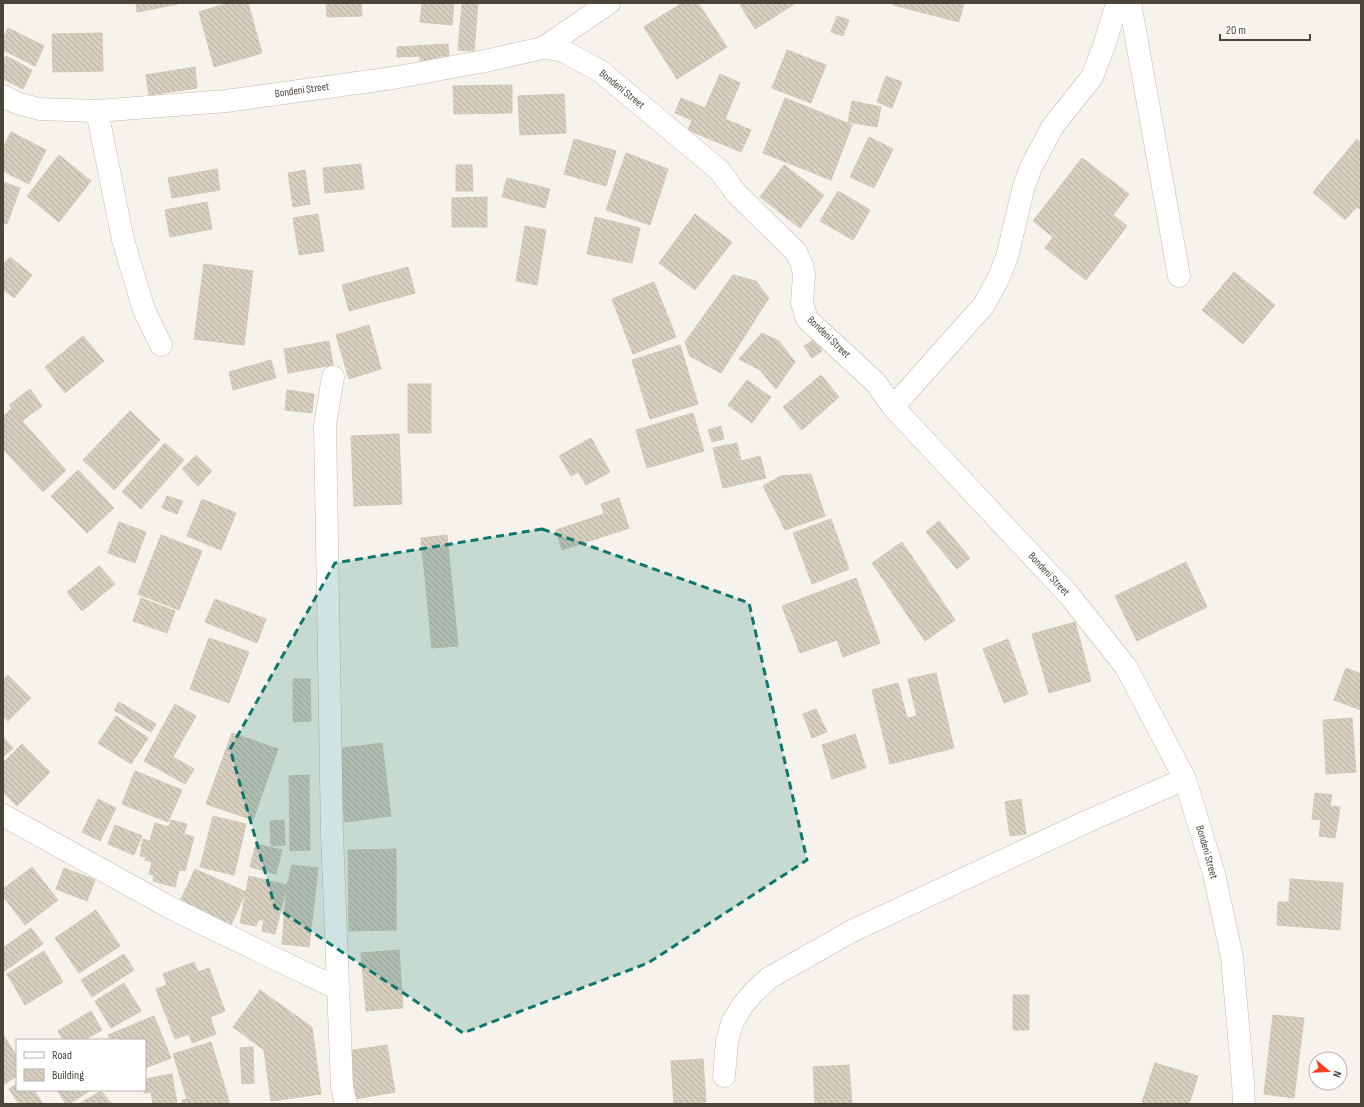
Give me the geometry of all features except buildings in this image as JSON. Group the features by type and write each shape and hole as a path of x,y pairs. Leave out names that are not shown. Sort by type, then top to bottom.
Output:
{"street":[{"path":"543,48 609,3"},
{"path":"893,407 984,305 999,277 1007,257 1024,186 1031,167 1053,126 1092,77 1104,46 1117,3"},
{"path":"1130,3 1179,276"},
{"name":"Bondeni Street","path":"3,96 17,103 39,109 97,111 226,101 392,78 543,48 565,52 600,71 719,170 736,193 796,252 804,274 802,303 807,319 876,383 893,407 1069,596 1126,667 1185,779 1214,874 1232,957 1244,1104"},
{"path":"97,111 123,240 144,310 161,345"},
{"path":"333,377 325,425 331,794 342,1087 346,1104"},
{"path":"724,1076 728,1041 732,1023 742,1006 769,978 852,930 1088,821 1185,779"},
{"path":"3,815 169,907 339,989"}],"highlighted area":[{"path":"542,529 749,603 807,860 648,963 463,1033 275,907 230,749 335,563"}]}
